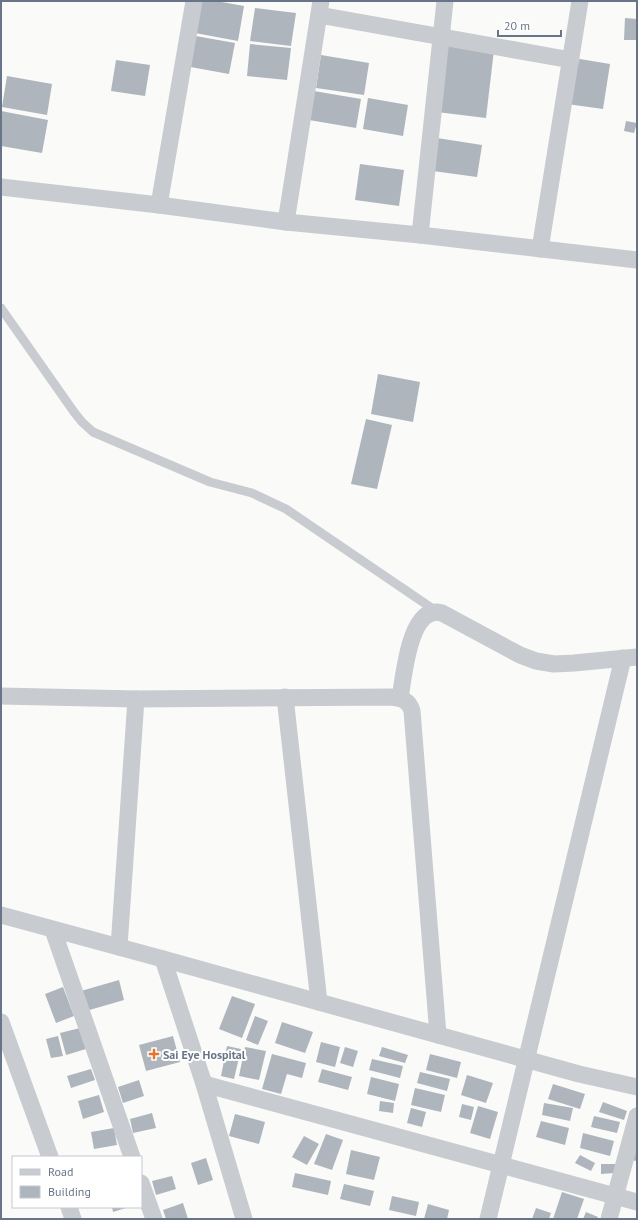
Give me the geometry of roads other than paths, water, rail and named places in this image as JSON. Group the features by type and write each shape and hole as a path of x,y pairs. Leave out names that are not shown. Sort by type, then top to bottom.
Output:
{"street":[{"path":"159,205 194,1"},
{"path":"420,235 445,1"},
{"path":"540,249 580,1"},
{"path":"286,222 320,8 441,37 571,60"},
{"path":"1,187 159,205 286,222 420,235 637,260"},
{"path":"400,698 409,647 422,619 430,612 436,611 442,613 520,655 536,661 554,664 630,657 527,1059 488,1219"},
{"path":"1,696 136,699 391,697 400,698 409,703 412,711 438,1035"},
{"path":"285,698 319,1002"},
{"path":"120,948 136,699"},
{"path":"1,915 592,1077 637,1087"},
{"path":"53,930 132,1156"},
{"path":"163,959 204,1084 244,1219"},
{"path":"1,1022 50,1156"},
{"path":"204,1084 637,1202"},
{"path":"609,1219 637,1116"},
{"path":"142,1186 154,1219"},
{"path":"69,1208 73,1219"}],"lane":[{"path":"1,308 74,412 93,432 210,482 252,493 286,509 436,611"}],"place":[{"name":"Sai Eye Hospital","path":"154,1054"}]}
